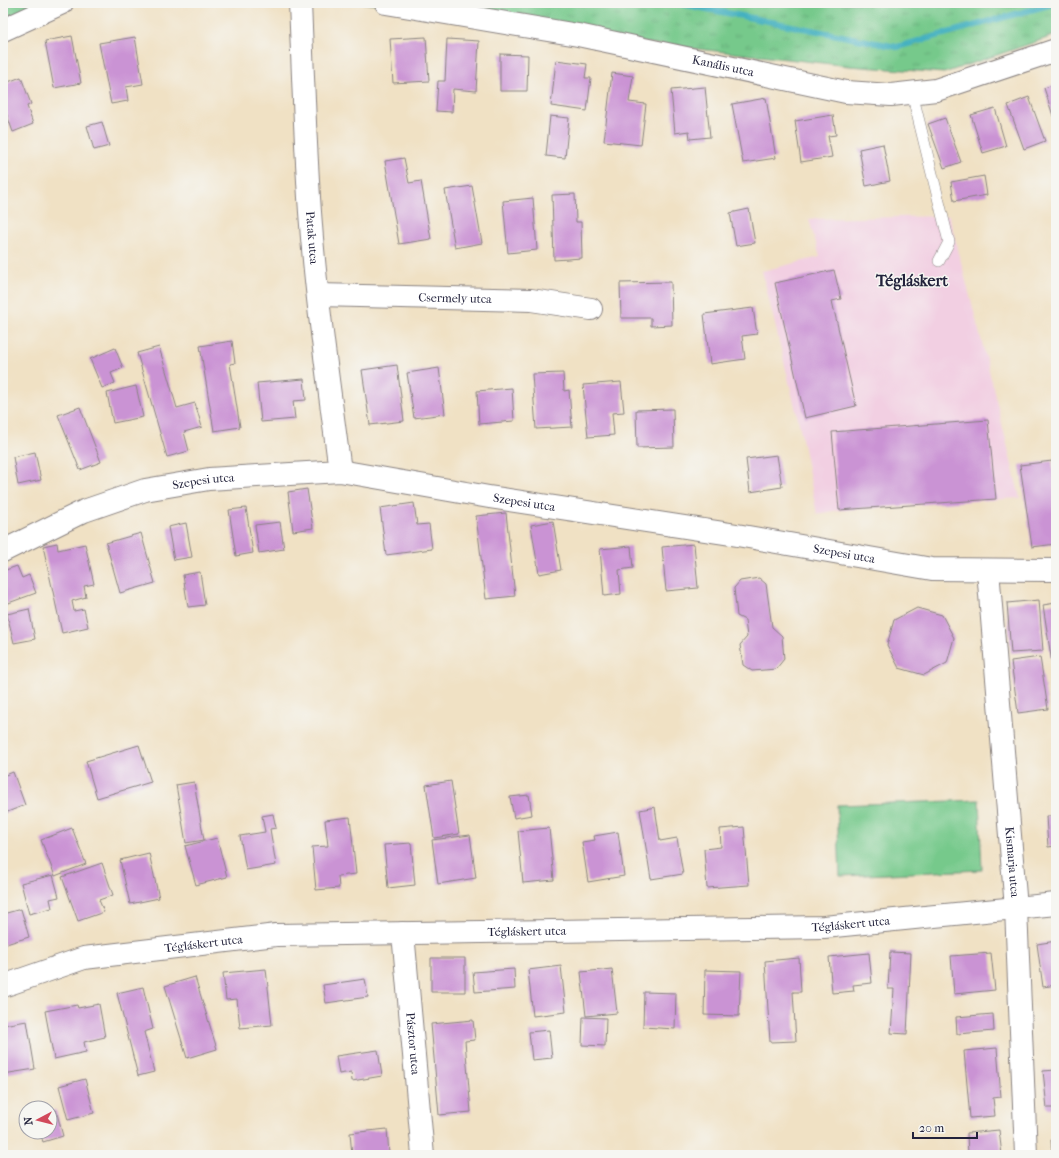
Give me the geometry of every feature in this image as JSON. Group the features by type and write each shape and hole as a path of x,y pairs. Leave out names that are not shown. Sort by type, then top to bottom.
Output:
{"street":[{"path":"3,30 62,3"},
{"name":"Patak utca","path":"300,3 309,206 318,295 340,471"},
{"name":"Kanális utca","path":"386,3 578,35 846,92 891,95 936,90 1056,50"},
{"name":"Csermely utca","path":"318,295 531,300 591,309"},
{"name":"Szepesi utca","path":"3,551 84,511 145,490 209,479 340,471 489,497 737,535 932,569 1056,570"},
{"name":"Kismarja utca","path":"988,570 1016,908 1026,1155"},
{"name":"Tégláskert utca","path":"3,986 84,958 276,935 824,927 1056,904"},
{"name":"Pásztor utca","path":"403,933 423,1155"}],"lane":[{"path":"912,92 949,242 939,261"}],"shaded area":[{"path":"949,216 986,358 1020,498 839,510 817,514 799,423 762,271 820,257 809,219"}],"green space":[{"path":"3,3 48,3 3,21"},
{"path":"364,3 1056,3 1056,35 944,73 849,66 662,45"},
{"path":"979,800 982,870 840,876 837,805"}],"building":[{"path":"72,36 81,83 54,88 45,41"},
{"path":"135,37 143,84 126,87 128,101 111,104 99,43"},
{"path":"426,37 429,81 393,83 390,39"},
{"path":"447,39 479,41 476,91 453,89 452,112 436,111 438,81 445,81"},
{"path":"500,54 528,55 527,91 500,91"},
{"path":"556,60 587,64 585,78 591,78 587,111 551,106"},
{"path":"612,73 633,76 629,102 646,104 641,145 604,141"},
{"path":"21,77 31,104 27,106 33,124 13,132 3,104 3,84"},
{"path":"1056,84 1056,125 1044,88"},
{"path":"705,87 710,137 690,139 689,131 675,133 671,90"},
{"path":"1029,97 1045,141 1024,149 1008,105"},
{"path":"766,98 776,158 743,163 732,104"},
{"path":"995,108 1006,146 983,153 971,115"},
{"path":"833,115 836,135 828,136 832,157 801,162 795,121"},
{"path":"550,116 569,118 565,158 546,156"},
{"path":"945,118 961,162 944,168 928,124"},
{"path":"102,122 109,146 94,150 87,126"},
{"path":"883,144 890,181 866,186 859,149"},
{"path":"404,158 409,183 421,181 431,239 399,244 385,161"},
{"path":"984,176 987,195 954,201 951,182"},
{"path":"472,186 482,243 455,248 445,190"},
{"path":"575,194 576,222 581,222 582,258 554,260 552,195"},
{"path":"533,198 537,250 508,253 503,201"},
{"path":"749,209 755,243 736,246 730,213"},
{"path":"834,270 841,299 832,301 856,406 805,418 775,283"},
{"path":"671,282 672,325 651,326 651,318 621,318 620,283"},
{"path":"753,308 757,334 742,336 745,359 710,364 704,314"},
{"path":"232,341 235,363 230,364 240,427 214,431 200,346"},
{"path":"159,347 177,408 195,403 202,427 184,432 189,451 167,457 137,353"},
{"path":"115,348 123,368 111,373 115,383 102,388 90,359"},
{"path":"397,365 404,421 370,425 362,370"},
{"path":"439,368 445,414 414,418 407,373"},
{"path":"563,373 564,391 569,390 572,427 536,429 532,374"},
{"path":"304,379 306,400 293,401 295,419 261,422 257,383"},
{"path":"621,382 624,412 612,413 614,435 588,437 583,385"},
{"path":"136,386 143,417 113,423 107,393"},
{"path":"512,388 514,421 479,424 477,391"},
{"path":"80,407 101,462 80,470 58,415"},
{"path":"673,409 674,447 637,448 636,410"},
{"path":"988,420 996,499 839,510 832,432"},
{"path":"35,452 41,480 18,485 13,457"},
{"path":"777,455 782,487 750,492 746,459"},
{"path":"1052,461 1056,486 1056,544 1032,547 1020,465"},
{"path":"307,489 313,528 293,531 288,492"},
{"path":"414,503 417,525 429,524 432,549 386,555 380,508"},
{"path":"246,508 253,553 236,556 229,510"},
{"path":"506,513 515,596 486,599 476,516"},
{"path":"553,521 561,570 539,574 531,525"},
{"path":"280,522 284,549 259,553 255,525"},
{"path":"186,523 192,557 174,560 168,527"},
{"path":"141,533 155,583 120,593 106,543"},
{"path":"57,543 58,550 85,544 94,584 84,586 86,597 72,601 74,611 84,609 88,627 62,633 43,546"},
{"path":"694,544 698,588 666,591 662,547"},
{"path":"631,546 633,568 619,570 621,594 604,596 600,549"},
{"path":"17,566 22,578 29,575 36,593 3,605 3,571"},
{"path":"200,572 205,605 188,607 183,575"},
{"path":"759,578 766,584 772,627 782,636 784,659 776,669 752,671 743,665 740,645 747,637 745,620 737,616 734,588 740,581"},
{"path":"1039,600 1043,651 1011,653 1007,603"},
{"path":"1056,603 1056,683 1055,683 1043,605"},
{"path":"917,608 942,615 954,638 947,663 924,675 899,668 887,645 894,620"},
{"path":"29,609 35,639 14,643 7,614"},
{"path":"1040,657 1048,709 1018,713 1011,661"},
{"path":"139,745 151,782 97,798 86,761"},
{"path":"13,772 25,805 5,813 3,809 3,776"},
{"path":"451,781 459,834 434,838 426,785"},
{"path":"194,782 204,840 186,843 176,785"},
{"path":"529,795 532,815 514,818 510,797"},
{"path":"655,807 660,841 677,838 683,874 651,879 640,810"},
{"path":"273,814 276,828 270,829 276,865 246,870 240,836 265,832 262,816"},
{"path":"1046,816 1056,816 1056,846 1048,847"},
{"path":"350,817 356,874 338,876 339,888 316,890 312,847 328,846 325,820"},
{"path":"744,827 749,885 707,888 704,849 721,847 720,829"},
{"path":"72,828 86,864 55,876 41,840"},
{"path":"549,828 554,880 523,883 518,831"},
{"path":"618,832 624,876 588,882 582,842 595,840 594,836"},
{"path":"470,835 476,878 438,884 432,840"},
{"path":"217,838 227,877 196,885 185,846"},
{"path":"411,843 415,885 388,888 384,845"},
{"path":"149,853 159,898 130,904 120,860"},
{"path":"102,863 113,895 99,900 104,912 78,921 62,877"},
{"path":"53,875 59,897 50,899 52,908 29,914 21,883"},
{"path":"21,909 29,937 3,945 3,914"},
{"path":"1056,941 1056,985 1043,987 1037,944"},
{"path":"890,952 911,953 907,1034 891,1033 894,989 888,989"},
{"path":"869,953 872,983 853,985 854,991 832,993 829,957"},
{"path":"991,953 995,990 954,994 951,956"},
{"path":"431,958 465,958 465,992 431,992"},
{"path":"799,958 801,992 793,992 796,1041 770,1042 765,961"},
{"path":"561,966 566,1012 533,1016 528,970"},
{"path":"266,969 272,1025 240,1028 237,999 226,1000 223,973"},
{"path":"514,969 515,989 475,992 473,972"},
{"path":"612,969 617,1013 586,1016 581,972"},
{"path":"705,970 741,971 739,1016 704,1015"},
{"path":"195,977 217,1049 187,1058 165,986"},
{"path":"365,979 368,997 326,1003 323,985"},
{"path":"143,987 153,1029 144,1032 154,1072 138,1076 117,993"},
{"path":"644,992 676,993 675,1029 643,1027"},
{"path":"99,1004 105,1037 84,1042 86,1052 54,1059 45,1011 77,1005 78,1008"},
{"path":"993,1014 994,1031 957,1034 956,1017"},
{"path":"583,1017 606,1018 605,1046 582,1045"},
{"path":"473,1020 475,1040 465,1041 471,1112 439,1115 431,1024"},
{"path":"27,1021 35,1069 3,1074 3,1025"},
{"path":"549,1030 552,1058 532,1060 529,1032"},
{"path":"997,1048 1001,1097 993,1098 995,1116 970,1118 964,1051"},
{"path":"378,1050 382,1076 352,1081 351,1072 339,1074 336,1056"},
{"path":"1056,1070 1056,1108 1047,1108 1043,1071"},
{"path":"85,1079 94,1113 68,1120 59,1086"},
{"path":"58,1117 63,1136 58,1138"},
{"path":"387,1129 389,1154 352,1155 350,1133"},
{"path":"999,1130 1002,1155 968,1155 967,1133"},
{"path":"1056,1139 1056,1155 1052,1155 1051,1140"}],"waterway":[{"path":"677,3 897,47 1056,3"}],"district":[{"name":"Tégláskert","path":"912,280"}]}
